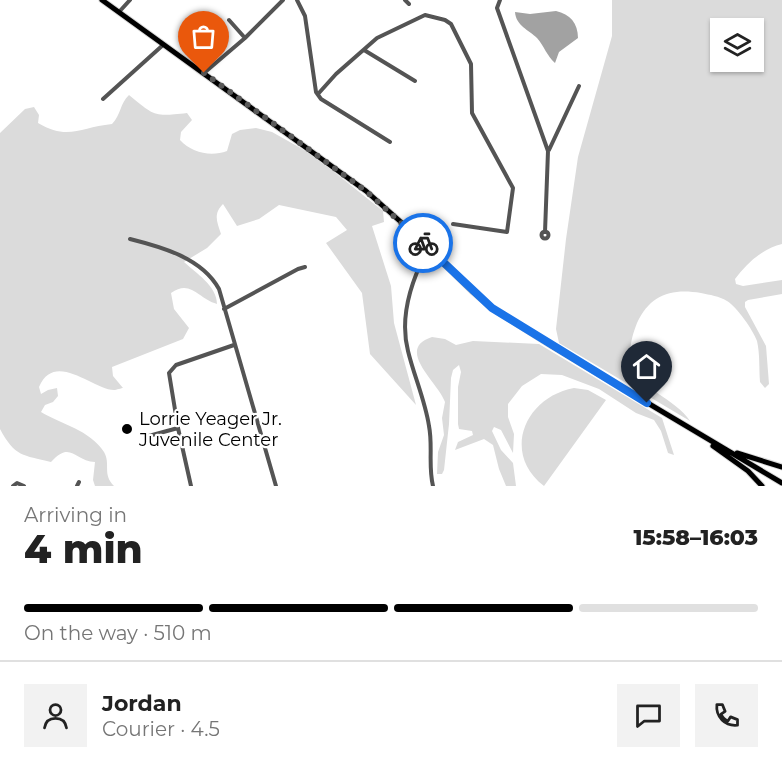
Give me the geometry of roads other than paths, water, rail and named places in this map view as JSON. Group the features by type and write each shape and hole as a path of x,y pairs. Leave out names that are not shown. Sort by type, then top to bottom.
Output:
{"main road":[{"path":"102,0 366,191 472,291 498,312 782,483"},
{"path":"703,436 741,455 782,467"},
{"path":"703,436 710,444 748,471 762,486"}],"street":[{"path":"119,12 130,0"},
{"path":"204,73 283,0"},
{"path":"297,0 305,16 316,92 321,99 390,142"},
{"path":"405,0 409,4"},
{"path":"500,0 496,8 548,151 545,232"},
{"path":"318,94 336,74 377,38 425,15 445,20 451,24 471,64 472,113 513,188 507,232 453,224"},
{"path":"229,20 244,38"},
{"path":"103,99 164,44"},
{"path":"364,50 415,81"},
{"path":"548,151 579,86"},
{"path":"130,239 160,246 205,270 214,279 219,289 276,486"},
{"path":"429,248 412,282 408,301 406,336 407,349 430,428 430,466 434,486"},
{"path":"224,309 305,267"},
{"path":"191,486 169,373 176,366 234,345"},
{"path":"145,437 178,428"},
{"path":"13,486 17,483 24,486"}],"place":[{"name":"Lorrie Yeager Jr. Juvenile Center","path":"127,429"}]}
